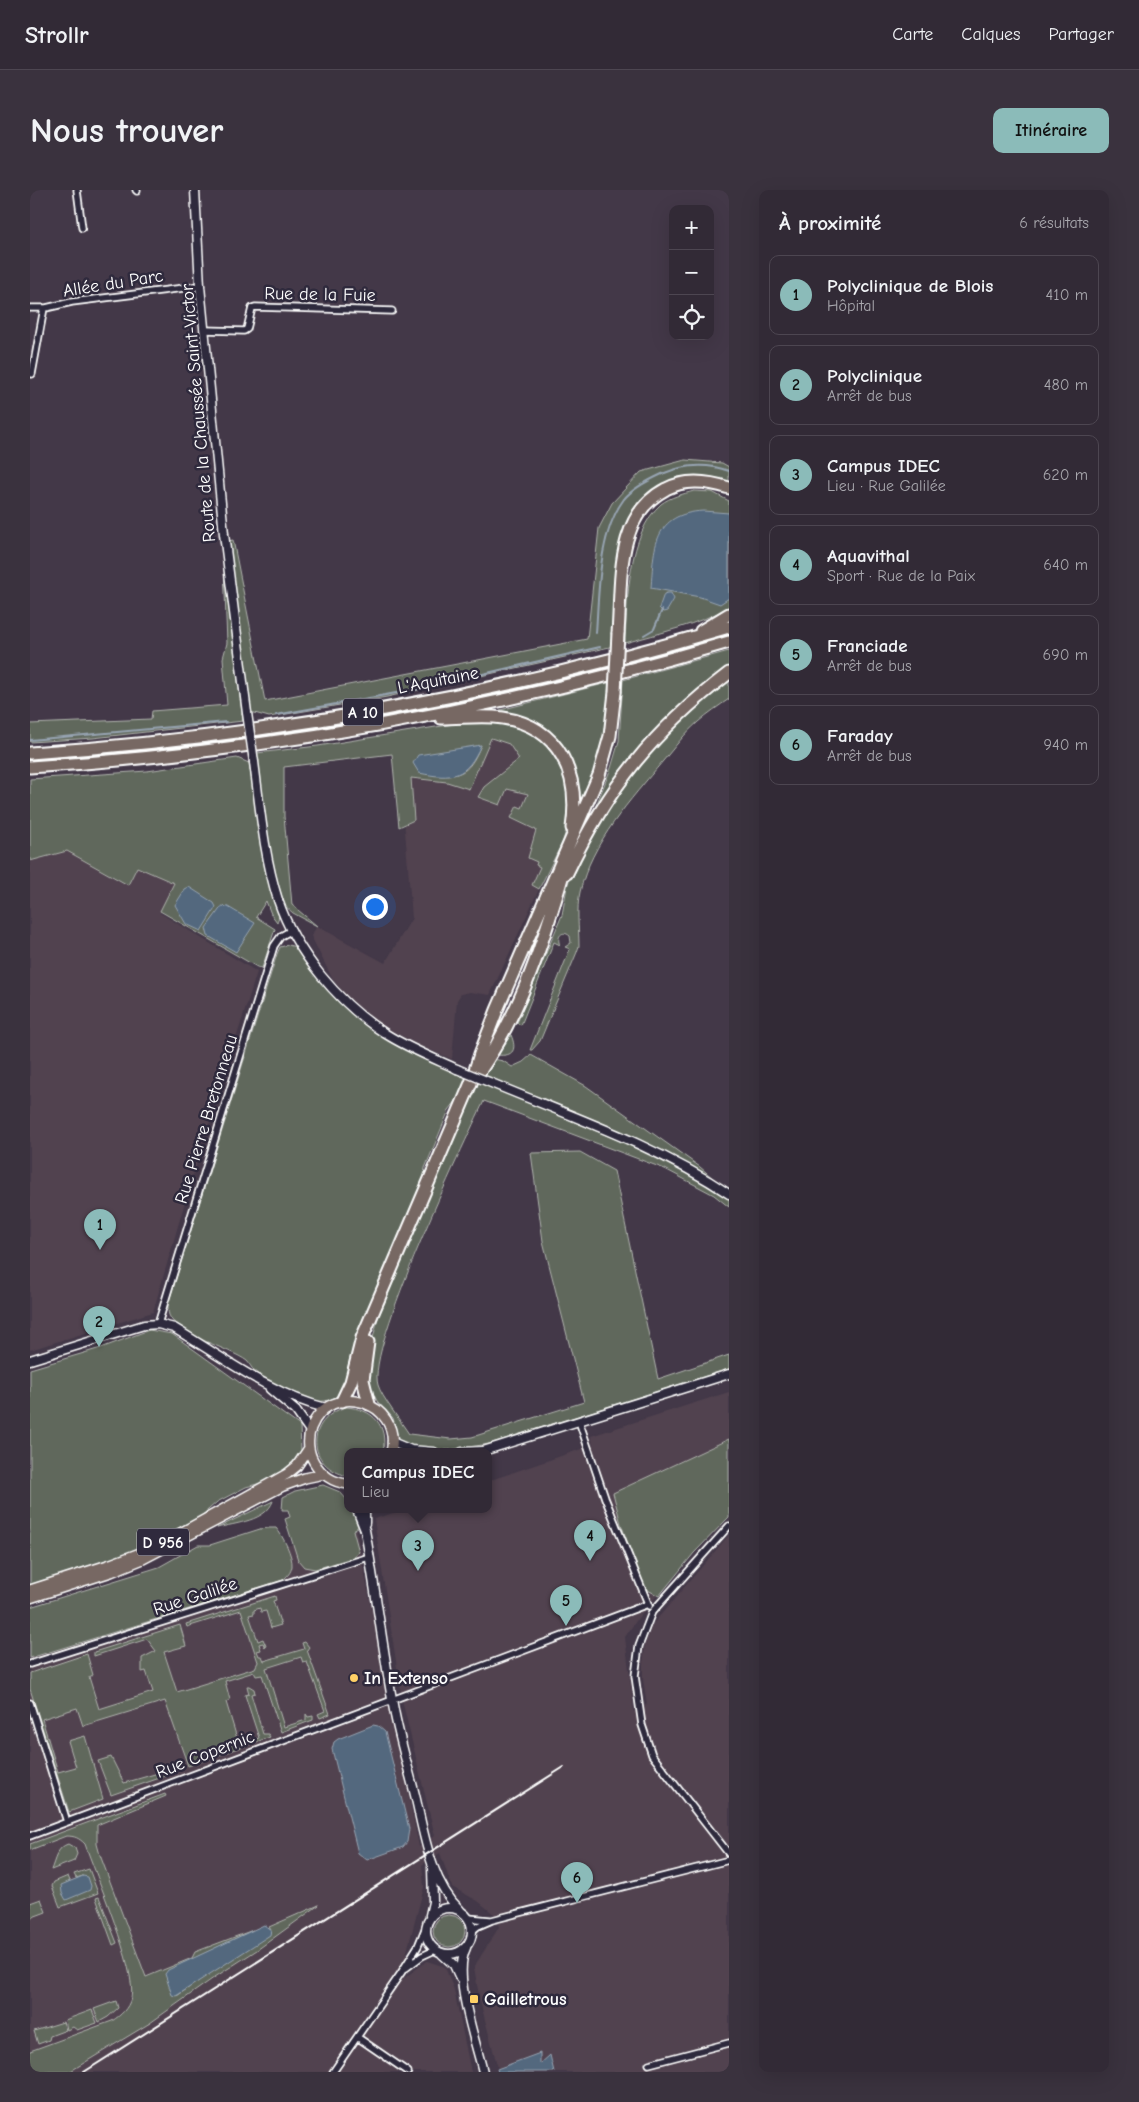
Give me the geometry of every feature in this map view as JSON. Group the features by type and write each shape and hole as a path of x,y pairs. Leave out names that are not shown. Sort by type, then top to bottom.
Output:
{"highway":[{"path":"471,1083 512,1017 544,937 566,865 607,764 616,724 626,542 633,521 638,513 656,495 679,484 699,481 729,488"},
{"path":"620,633 628,556 633,533 642,515 655,501 680,488 708,487 729,494"},
{"path":"690,638 729,614"},
{"name":"L'Aquitaine","path":"30,753 209,736 374,711 537,678 729,627"},
{"name":"L'Aquitaine","path":"30,767 211,750 313,736 417,717 568,685 729,642"},
{"path":"561,884 592,822 624,774 673,719 729,672"},
{"path":"342,1401 349,1389 362,1338 471,1083 477,1061 494,1019 603,763 617,691"},
{"path":"417,717 503,718 524,723 544,735 560,752 572,778 575,804 570,839"},
{"path":"369,1404 363,1380 363,1371 374,1313"}],"main road":[{"path":"344,1485 324,1474 314,1462 309,1448 310,1431 319,1414 326,1408 342,1401 360,1401 369,1404 386,1420 391,1430 391,1448"},
{"name":"D 956","path":"30,1590 121,1561 159,1544 287,1474 297,1466 309,1448"},
{"name":"D 956","path":"30,1598 137,1562 282,1486 324,1474"}],"street":[{"path":"77,190 82,228"},
{"name":"Route de la Chaussée Saint-Victor","path":"195,190 200,286 224,534 247,712 268,860 279,901 292,930 323,977 361,1015 402,1043 457,1069 648,1149 729,1194"},
{"name":"Allée du Parc","path":"30,308 44,308 72,302 200,286"},
{"name":"Rue de la Fuie","path":"204,330 244,332 247,329 252,308 255,307 392,311"},
{"path":"32,374 44,308"},
{"name":"Rue Pierre Bretonneau","path":"158,1324 274,946 281,936 292,930"},
{"path":"30,1360 144,1325 158,1324 174,1328 265,1384 302,1401 326,1408"},
{"path":"492,1449 729,1374"},
{"path":"265,1384 296,1411 310,1431"},
{"path":"579,1421 605,1498 652,1612"},
{"path":"392,1442 406,1448"},
{"path":"358,1513 365,1530"},
{"path":"332,2072 418,1946 433,1902 431,1860 392,1700 365,1530 365,1513"},
{"path":"729,1526 652,1612 642,1633 636,1660 636,1690 639,1710 652,1755 729,1854"},
{"name":"Rue Galilée","path":"30,1664 369,1557"},
{"name":"Rue Copernic","path":"30,1836 392,1700 412,1695 648,1604"},
{"path":"30,1703 67,1822"},
{"path":"431,1860 448,1897 468,1918 472,1925 468,1944 462,1955 462,1984"},
{"path":"472,1931 492,1920 729,1860"},
{"path":"429,1918 439,1909 446,1907 460,1910"},
{"path":"468,1918 492,1920"},
{"path":"425,1929 428,1942 454,1966 462,1984 483,2072"},
{"path":"401,1973 417,1960 437,1951 452,1954 463,1949 468,1944"},
{"path":"357,2036 408,2072"},
{"path":"649,2064 729,2043"}],"shaded area":[{"path":"685,460 722,463 729,467 729,483 715,478 690,478 659,486 637,507 628,526 614,646 387,697 269,717 251,712 228,541 233,540 265,701 587,639 599,528 612,503 641,472"},
{"path":"694,491 712,492 729,501 729,607 691,624 625,643 631,569 642,532 650,517 661,504 672,498"},
{"path":"224,568 243,721 93,738 30,742 30,724 151,719 152,711 227,705 223,658 227,643"},
{"path":"729,651 729,669 692,698 593,813 611,768 619,741 623,680"},
{"path":"729,680 729,699 702,719 680,741 626,806 593,856 580,892 578,912 579,946 540,1041 530,1050 570,949 565,947 571,943 570,936 567,934 560,935 560,945 554,942 521,1025 517,1023 562,915 567,887 574,865 615,794 673,727"},
{"path":"612,682 610,712 596,773 579,812 578,790 570,759 550,735 498,713 500,710"},
{"path":"473,721 502,722 518,726 544,740 557,755 567,777 569,819 563,841 539,889 532,885 540,867 536,865 537,862 528,858 536,830 511,818 517,806 522,808 528,794 507,789 500,805 478,797 484,787 519,759 509,744 491,738 469,789 447,782 411,778 414,820 399,827 392,754 284,767 284,816 292,905 317,926 293,913 285,906 275,876 268,843 257,753 318,746","holes":["481,745 471,764 461,773 447,775 426,774"]},
{"path":"501,726 564,835 490,995 470,992 461,994 457,1000 452,1059 420,1046 367,1015 346,996 332,978 311,936 317,926 385,963 412,918 398,742"},
{"path":"237,758 249,763 265,865 280,914 277,922 271,914 266,901 256,917 275,929 262,968 257,967 160,911 174,883 137,867 128,885 67,851 30,861 30,779 147,771"},
{"path":"67,851 127,885 137,867 174,883 160,913 257,972 189,1188 153,1312 30,1350 30,861"},
{"path":"288,945 296,947 301,952 367,1024 398,1046 468,1077 460,1096 449,1110 425,1168 422,1188 345,1388 337,1396 329,1400 320,1401 294,1393 259,1374 247,1361 239,1356 192,1335 174,1322 168,1310 168,1304 277,954 280,947"},
{"path":"511,1035 514,1044 513,1051 507,1055 497,1055"},
{"path":"531,1055 586,1086 700,1167 721,1185 597,1124 482,1075 493,1059 503,1061 512,1067 523,1062"},
{"path":"479,1082 656,1156 729,1198 729,1207 714,1195 665,1169 484,1101 419,1246 387,1331 378,1364 378,1385 380,1390 409,1434 451,1439 472,1437 584,1402 543,1241 531,1153 580,1152 614,1171 658,1379 729,1355 729,1369 489,1444 462,1448 404,1446 398,1439 393,1418 377,1401 368,1383 372,1342 378,1318 469,1098"},
{"path":"149,1330 172,1334 300,1426 301,1450 291,1464 272,1480 246,1487 217,1502 200,1517 126,1554 30,1585 30,1369 101,1348"},
{"path":"729,1392 729,1515 683,1564 638,1618 625,1637 634,1712 647,1704 643,1664 645,1645 652,1625 729,1535 729,2072 499,2072 480,2001 474,1967 499,1927 495,1915 478,1901 452,1887 440,1853 422,1865 424,1887 407,1951 403,1979 427,1961 445,1967 454,1990 471,2072 69,2072 150,2023 288,1927 98,2037 30,2060 30,1625 355,1525 419,1847 435,1836 402,1700 374,1519 393,1513 492,1513 492,1480 593,1445 591,1436"},
{"path":"346,1407 364,1411 371,1415 381,1426 383,1434 383,1448 344,1448 344,1475 334,1471 324,1463 318,1453 316,1443 318,1432 323,1422 333,1413"},
{"path":"729,1439 729,1517 694,1553 659,1596 644,1588 621,1524 613,1493"},
{"path":"323,1485 340,1492 344,1496 344,1513 353,1513 358,1527 353,1530 359,1552 352,1558 315,1569 304,1567 298,1560 285,1519 290,1517 288,1510 282,1510 283,1497 295,1491"},
{"path":"273,1501 264,1513 257,1517 241,1523 217,1528"},
{"path":"276,1528 287,1546 291,1557 292,1562 289,1574 283,1580 30,1658 30,1607 159,1567 198,1545 210,1545 260,1529"},
{"path":"275,1596 276,1600 273,1601 281,1625 271,1628 266,1611 261,1612 260,1608 254,1610 254,1614 249,1615 258,1641 263,1639 266,1646 265,1648 263,1643 259,1644 261,1650 257,1651 259,1656 262,1656 264,1661 304,1649 302,1643 305,1642 309,1647 307,1650 330,1714 320,1718 318,1714 325,1711 307,1662 303,1663 301,1657 266,1668 284,1727 306,1720 306,1714 308,1717 313,1716 313,1720 281,1732 262,1675 256,1676 254,1672 225,1681 230,1700 226,1702 239,1745 259,1738 245,1695 249,1694 247,1686 254,1689 255,1693 251,1694 263,1734 268,1734 270,1737 188,1766 165,1701 83,1726 77,1708 42,1719 58,1772 76,1767 68,1741 85,1736 103,1799 69,1812 30,1689 30,1673 87,1654 93,1675 89,1677 99,1709 153,1692 146,1671 142,1672 142,1658 156,1651 147,1639 94,1656 94,1652 180,1625 186,1646 164,1652 177,1692 255,1668 258,1662 241,1610 187,1627 186,1624"},
{"path":"111,1757 124,1783 172,1769 174,1773 111,1795 98,1761"},
{"path":"165,1794 166,1796 97,1825 97,1844 100,1855 146,1977 192,1958 195,1952 253,1930 197,1957 177,1996 271,1930 269,1927 319,1905 150,2023 69,2072 30,2072 30,2051 112,2021 126,2009 131,1998 131,1985 122,1946 85,1844 77,1838 66,1836 30,1850 30,1844"},
{"path":"68,1844 75,1848 77,1854 74,1861 51,1870 59,1851"},
{"path":"89,1869 98,1893 60,1907 52,1886 54,1882 68,1876 70,1881 61,1886 83,1876 76,1878 74,1874"},
{"path":"99,1897 117,1943 113,1945 96,1898"},
{"path":"41,1899 46,1912 30,1918 30,1903"},
{"path":"449,1915 461,1919 465,1931 461,1943 449,1947 437,1943 433,1931 437,1919"},
{"path":"116,2001 118,2008 99,2022 94,2009"},
{"path":"92,2010 97,2023 77,2030 73,2027 67,2030 65,2020"},
{"path":"63,2022 66,2030 50,2036 49,2040 38,2044 34,2031"}],"water":[{"path":"703,511 729,513 729,598 720,604 700,597 651,588 653,559 659,535 665,526 687,513"},
{"path":"671,593 674,599 667,611 663,612 659,608 664,594"},
{"path":"481,745 470,764 464,770 450,776 419,773 413,763 418,755"},
{"path":"189,887 214,903 216,907 201,931 186,924 175,905 185,889"},
{"path":"222,906 228,907 255,923 236,952 208,936 206,928"},
{"path":"373,1725 378,1726 385,1732 409,1829 407,1842 403,1847 367,1860 358,1853 332,1749 334,1742 338,1739"},
{"path":"83,1876 88,1877 91,1886 90,1890 66,1900 62,1893 61,1885"},
{"path":"264,1925 271,1930 270,1935 176,1996 172,1995 165,1974 168,1970"},
{"path":"540,2053 540,2064 550,2055 554,2072 498,2072 497,2069"}],"waterway":[{"path":"596,633 601,563 609,529 615,513 624,499 632,491 647,482 662,474 678,469 704,466 729,471"},
{"path":"644,635 654,629 662,610"},
{"path":"276,715 418,689 600,647"},
{"path":"30,740 226,722"}],"railway":[{"path":"84,2072 564,1767"}],"place":[{"name":"Polyclinique de Blois","path":"100,1250"},
{"name":"Polyclinique","path":"99,1347"},
{"name":"Aquavithal","path":"590,1561"},
{"name":"Campus IDEC","path":"418,1571"},
{"name":"Franciade","path":"566,1626"},
{"name":"In Extenso","path":"354,1678"},
{"name":"Faraday","path":"577,1903"},
{"name":"Gailletrous","path":"474,1999"}]}
